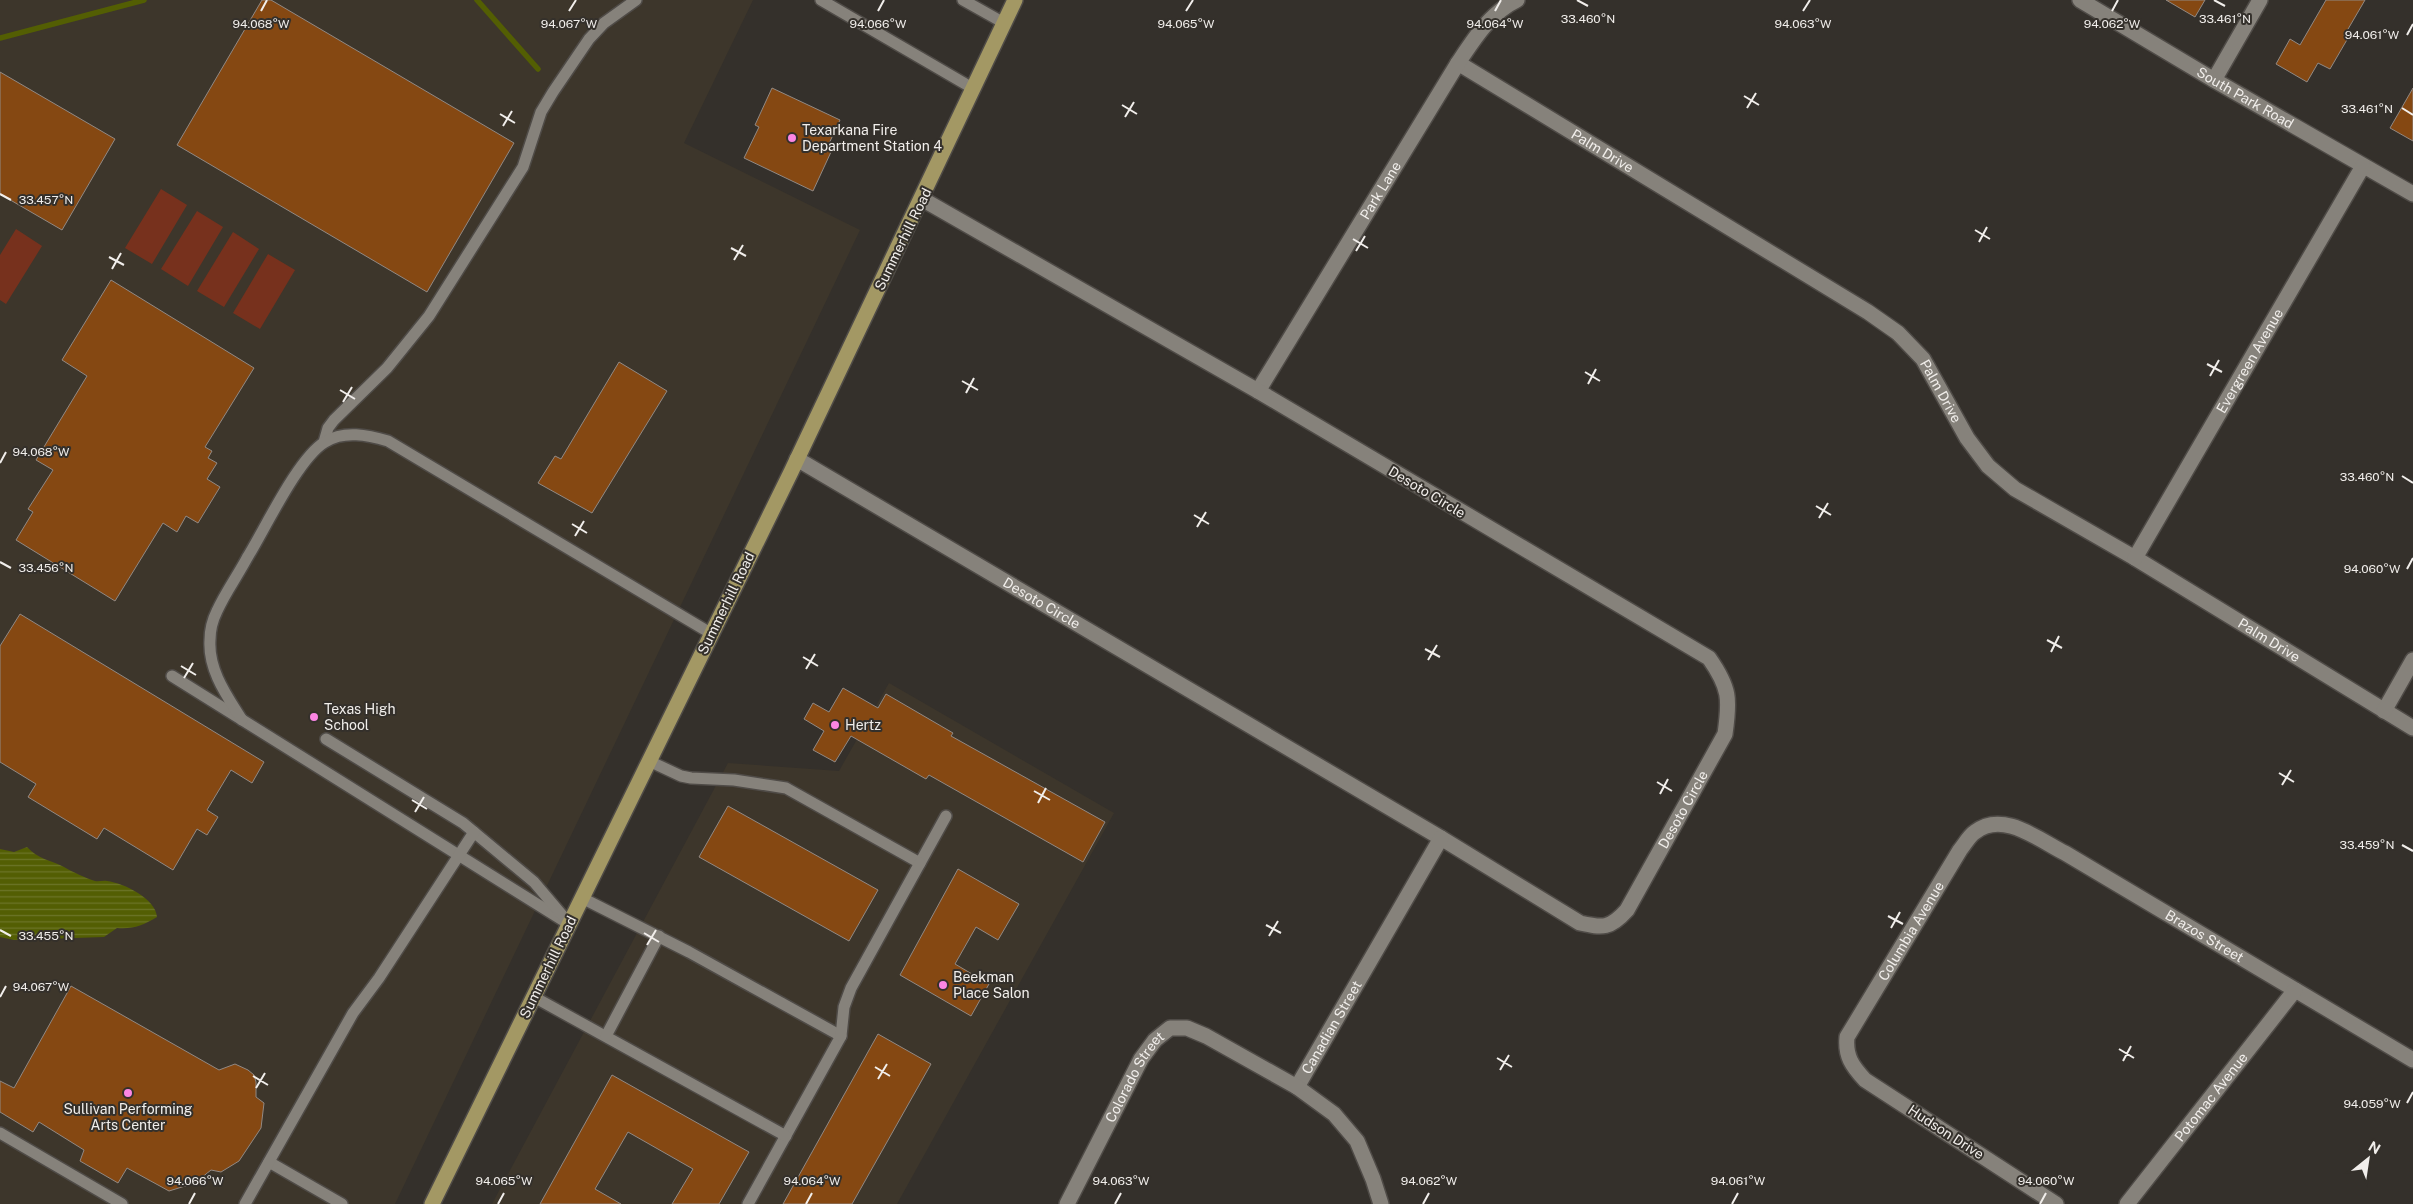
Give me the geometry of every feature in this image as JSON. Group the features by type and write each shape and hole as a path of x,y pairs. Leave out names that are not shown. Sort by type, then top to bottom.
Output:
{"main road":[{"name":"Summerhill Road","path":"432,1204 797,459 1015,0"}],"street":[{"name":"Park Lane","path":"1258,391 1458,63 1484,26 1508,4 1517,0"},
{"name":"South Park Road","path":"2080,0 2214,80 2413,194"},
{"path":"2214,80 2260,0"},
{"name":"Palm Drive","path":"1458,63 1868,312 1898,333 1923,359 1966,438 1988,466 2015,489 2135,558 2413,728"},
{"name":"Evergreen Avenue","path":"2135,558 2363,166"},
{"name":"Desoto Circle","path":"797,459 1441,838 1580,923 1602,927 1617,921 1627,910 1725,734 1730,704 1723,678 1709,658 1258,391 922,199"},
{"path":"2384,711 2413,660"},
{"name":"Brazos Street","path":"1992,823 2009,824 2065,853 2413,1060"},
{"name":"Columbia Avenue","path":"1845,1051 1847,1037 1851,1030 1960,850 1975,832 1992,823"},
{"name":"Canadian Street","path":"1381,1204 1357,1141 1334,1114 1297,1087 1441,838"},
{"name":"Potomac Avenue","path":"2127,1204 2295,990"},
{"name":"Colorado Street","path":"1067,1204 1142,1058 1155,1040 1170,1028 1187,1028 1206,1036 1297,1087"},
{"name":"Hudson Drive","path":"1845,1051 1853,1068 1865,1080 2056,1204"}],"lane":[{"path":"324,442 328,428 334,420 387,368 429,316 523,167 541,112 590,39 604,23 636,0"},
{"path":"821,0 974,89"},
{"path":"963,0 1004,23"},
{"path":"242,720 218,681 211,655 210,641 217,611 302,465 324,442 337,437 372,436 388,441 712,634"},
{"path":"172,676 569,924"},
{"path":"326,739 451,815 474,832 534,882 569,924"},
{"path":"649,761 691,778 734,780 786,788 920,863"},
{"path":"748,1204 842,1036 844,1007 850,988 946,816"},
{"path":"246,1204 353,1013 380,978 474,832"},
{"path":"582,898 659,936 842,1036"},
{"path":"606,1036 659,936"},
{"path":"534,997 786,1136"},
{"path":"0,1133 122,1204"},
{"path":"269,1162 342,1204"}],"shaded area":[{"name":"Texas High School","path":"0,0 753,0 684,143 860,230 395,1204 0,1204"},
{"path":"161,189 187,205 152,264 125,248"},
{"path":"197,211 223,227 188,286 161,269"},
{"path":"16,229 42,246 6,304 0,300 0,255"},
{"path":"233,232 259,249 224,307 197,291"},
{"path":"268,254 295,270 260,329 233,313"},
{"path":"889,683 1114,813 897,1204 492,1204 728,763 839,771"},
{"path":"27,847 40,857 87,878 96,881 114,882 138,893 151,904 157,917 138,926 117,928 104,937 14,940 0,937 0,849 14,852"}],"building":[{"path":"262,0 271,0 514,143 427,292 177,145"},
{"path":"2166,0 2205,0 2195,17"},
{"path":"2326,0 2365,0 2344,36 2348,38 2330,69 2318,63 2307,82 2276,64 2290,39 2300,45"},
{"path":"0,72 115,139 62,230 0,194"},
{"name":"Texarkana Fire Department Station 4","path":"772,88 840,120 826,150 831,152 813,191 744,158 759,127 755,125"},
{"path":"2413,88 2413,141 2390,128"},
{"path":"111,280 254,368 205,447 212,451 208,458 217,463 207,479 220,487 198,523 186,516 177,532 163,523 115,601 16,540 33,512 28,509 53,470 36,460 87,376 62,360"},
{"path":"619,362 667,391 592,513 538,483 555,456 561,459"},
{"path":"20,614 264,762 252,783 231,770 207,810 218,817 207,835 197,829 173,870 104,828 97,839 28,797 36,784 0,762 0,646"},
{"path":"843,688 878,708 886,694 953,733 951,736 1105,822 1083,862 929,775 926,779 851,736 835,762 813,750 824,731 804,719 813,703 829,712"},
{"path":"728,806 878,890 849,941 699,857"},
{"path":"958,869 1019,904 998,940 976,927 955,964 989,984 971,1016 900,975"},
{"name":"Sullivan Performing Arts Center","path":"71,986 219,1070 235,1064 254,1075 256,1097 264,1103 261,1128 239,1161 221,1172 211,1170 195,1183 169,1191 127,1168 118,1183 80,1161 84,1150 39,1122 33,1132 0,1112 0,1081 14,1088"},
{"path":"878,1034 931,1064 852,1204 783,1204"},
{"path":"612,1075 749,1152 719,1204 672,1204 693,1169 628,1132 595,1189 621,1204 540,1204"}],"waterway":[{"path":"0,38 144,0"},
{"path":"477,0 538,69"}],"place":[{"name":"Texarkana Fire Department Station 4","path":"792,138"},
{"name":"Texas High School","path":"314,717"},
{"name":"Hertz","path":"835,725"},
{"name":"Beekman Place Salon","path":"943,985"},
{"name":"Sullivan Performing Arts Center","path":"128,1093"}]}
